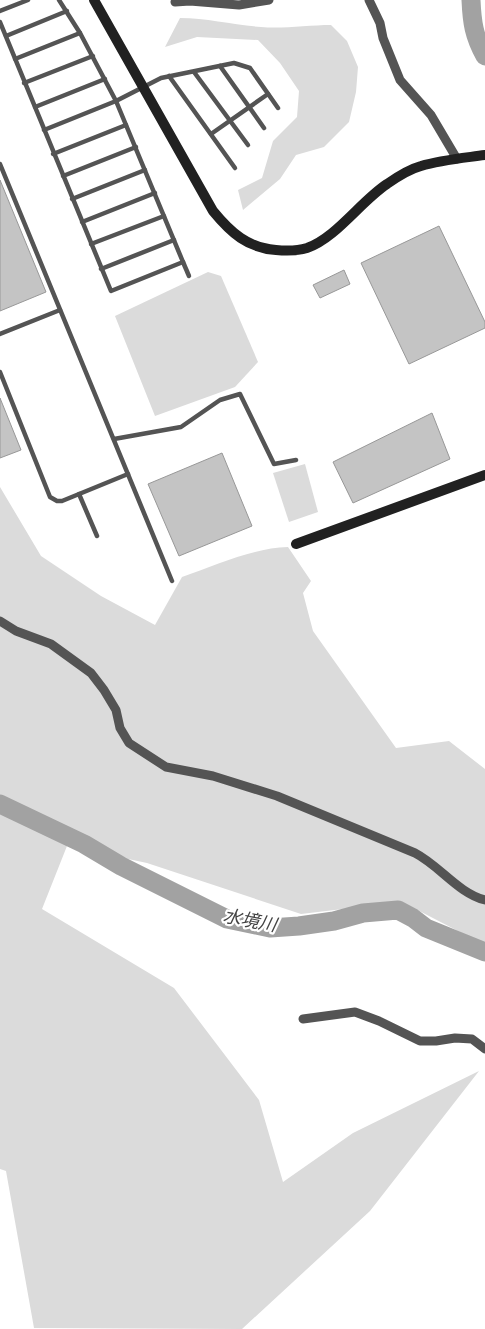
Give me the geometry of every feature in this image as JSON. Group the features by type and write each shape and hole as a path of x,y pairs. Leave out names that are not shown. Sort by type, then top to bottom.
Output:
{"street":[{"path":"94,0 214,212 234,234 245,241 268,249 290,251 307,248 335,229 386,184 420,166 485,155"},
{"path":"175,2 190,1 239,6 270,0"},
{"path":"369,0 380,23 383,38 400,80 431,115 457,159"},
{"path":"296,544 485,475"},
{"path":"0,621 16,631 51,644 91,673 116,710 120,728 129,743 166,767 213,776 277,796 415,853 428,860 466,891 485,900"},
{"path":"303,1019 356,1012 379,1020 420,1041 455,1038 472,1039 485,1049"}],"lane":[{"path":"0,11 28,0"},
{"path":"58,0 80,33 116,101 189,276"},
{"path":"6,36 67,12"},
{"path":"0,22 111,291 184,262"},
{"path":"15,59 80,33"},
{"path":"24,83 93,56"},
{"path":"44,130 116,101 161,78 234,63 250,68 278,108"},
{"path":"220,66 264,128"},
{"path":"194,72 248,145"},
{"path":"169,76 235,168"},
{"path":"35,107 105,79"},
{"path":"211,134 268,94"},
{"path":"53,154 126,125"},
{"path":"63,176 136,147"},
{"path":"0,164 172,581"},
{"path":"72,199 145,170"},
{"path":"82,222 155,194"},
{"path":"91,244 164,216"},
{"path":"102,269 174,240"},
{"path":"0,334 60,310"},
{"path":"0,372 50,497 57,501 62,501 128,474"},
{"path":"114,438 181,427 220,400 240,394 274,464 296,460"},
{"path":"79,494 97,536"}],"shaded area":[{"path":"180,18 269,27 331,25 347,41 358,67 356,92 349,122 324,147 296,155 280,179 243,210 238,190 262,178 273,141 297,117 299,91 280,63 258,40 197,37 165,47"},
{"path":"208,272 221,276 258,362 235,387 155,416 115,316"},
{"path":"305,464 318,512 289,522 273,473"},
{"path":"0,487 41,556 101,596 155,625 182,577 221,562 261,550 288,547 311,581 303,593 313,631 396,748 449,741 485,769 485,945 402,902 301,914 147,863 67,846 42,909 174,988 259,1100 283,1182 353,1133 479,1071 370,1211 242,1329 34,1328 6,1171 0,1169"}],"building":[{"path":"0,180 46,292 0,311"},
{"path":"439,226 485,322 485,328 409,364 361,263"},
{"path":"344,270 350,284 320,298 313,285"},
{"path":"0,398 21,450 0,458"},
{"path":"432,413 450,459 353,503 333,462"},
{"path":"222,453 252,526 179,556 148,484"}],"waterway":[{"path":"471,0 474,29 485,56"},
{"name":"水境川","path":"0,804 84,844 121,866 227,919 270,928 299,926 334,921 363,913 398,910 426,928 485,952"}]}
